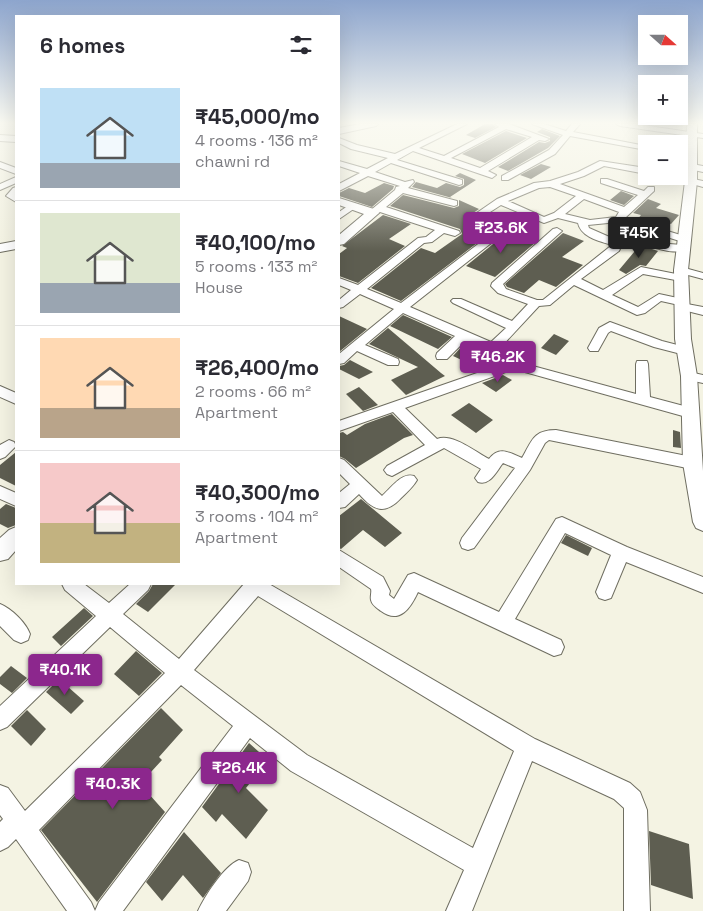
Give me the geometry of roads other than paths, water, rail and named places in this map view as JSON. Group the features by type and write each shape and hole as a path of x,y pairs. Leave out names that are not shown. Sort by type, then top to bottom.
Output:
{"street":[{"path":"350,167 402,187 454,203"},
{"path":"340,187 378,167"},
{"path":"413,167 458,182"},
{"path":"340,240 402,187 431,167 465,176 487,173 496,167"},
{"path":"467,167 487,173"},
{"path":"505,178 526,167"},
{"path":"470,221 500,201 537,185 551,184 581,174 596,167"},
{"path":"557,215 582,221 601,222 622,215 648,191 602,183 623,167"},
{"path":"693,170 682,244 681,274 685,351 696,378 690,413 692,464 702,514"},
{"path":"1,187 15,180"},
{"path":"551,184 583,196 682,244"},
{"path":"1,187 15,194"},
{"path":"500,201 542,220 557,215 583,196"},
{"path":"340,202 376,210 455,233"},
{"path":"340,215 352,206"},
{"path":"582,221 584,229 588,232 618,242 628,238 657,246 682,244"},
{"path":"340,359 506,227"},
{"path":"340,304 422,240 428,240 442,229"},
{"path":"557,231 498,283 502,291 536,303 546,303 615,249 618,242"},
{"path":"0,248 15,246"},
{"path":"604,295 641,270 703,276"},
{"path":"573,280 637,311 641,311 659,297 703,311"},
{"path":"340,281 493,348 513,365 690,413"},
{"path":"457,301 514,327"},
{"path":"493,348 536,303"},
{"path":"594,348 607,326 630,340 685,351"},
{"path":"442,356 464,335"},
{"path":"356,346 392,362"},
{"path":"642,364 643,400"},
{"path":"340,426 513,365"},
{"path":"1,392 15,399"},
{"path":"395,406 435,446"},
{"path":"468,543 525,466 540,439 546,435 551,434 692,464"},
{"path":"392,470 435,446 446,442 487,473 502,456 525,466"},
{"path":"340,465 378,502 383,504 409,480"},
{"path":"340,501 360,484"},
{"path":"0,492 15,500"},
{"path":"503,622 562,524 621,552 703,585"},
{"path":"605,592 621,552"},
{"path":"340,559 377,583 382,591 379,598 393,608 398,608 402,604 414,581 554,647"},
{"path":"72,585 180,672 248,722 299,763 479,865"},
{"path":"0,720 141,585"},
{"path":"0,839 21,825 180,672 254,585"},
{"path":"257,585 528,747 622,791 632,800 636,810 637,911"},
{"path":"0,613 21,634"},
{"path":"108,911 248,722"},
{"path":"460,911 528,747"},
{"path":"0,796 82,911"},
{"path":"211,911 239,872"}]}
